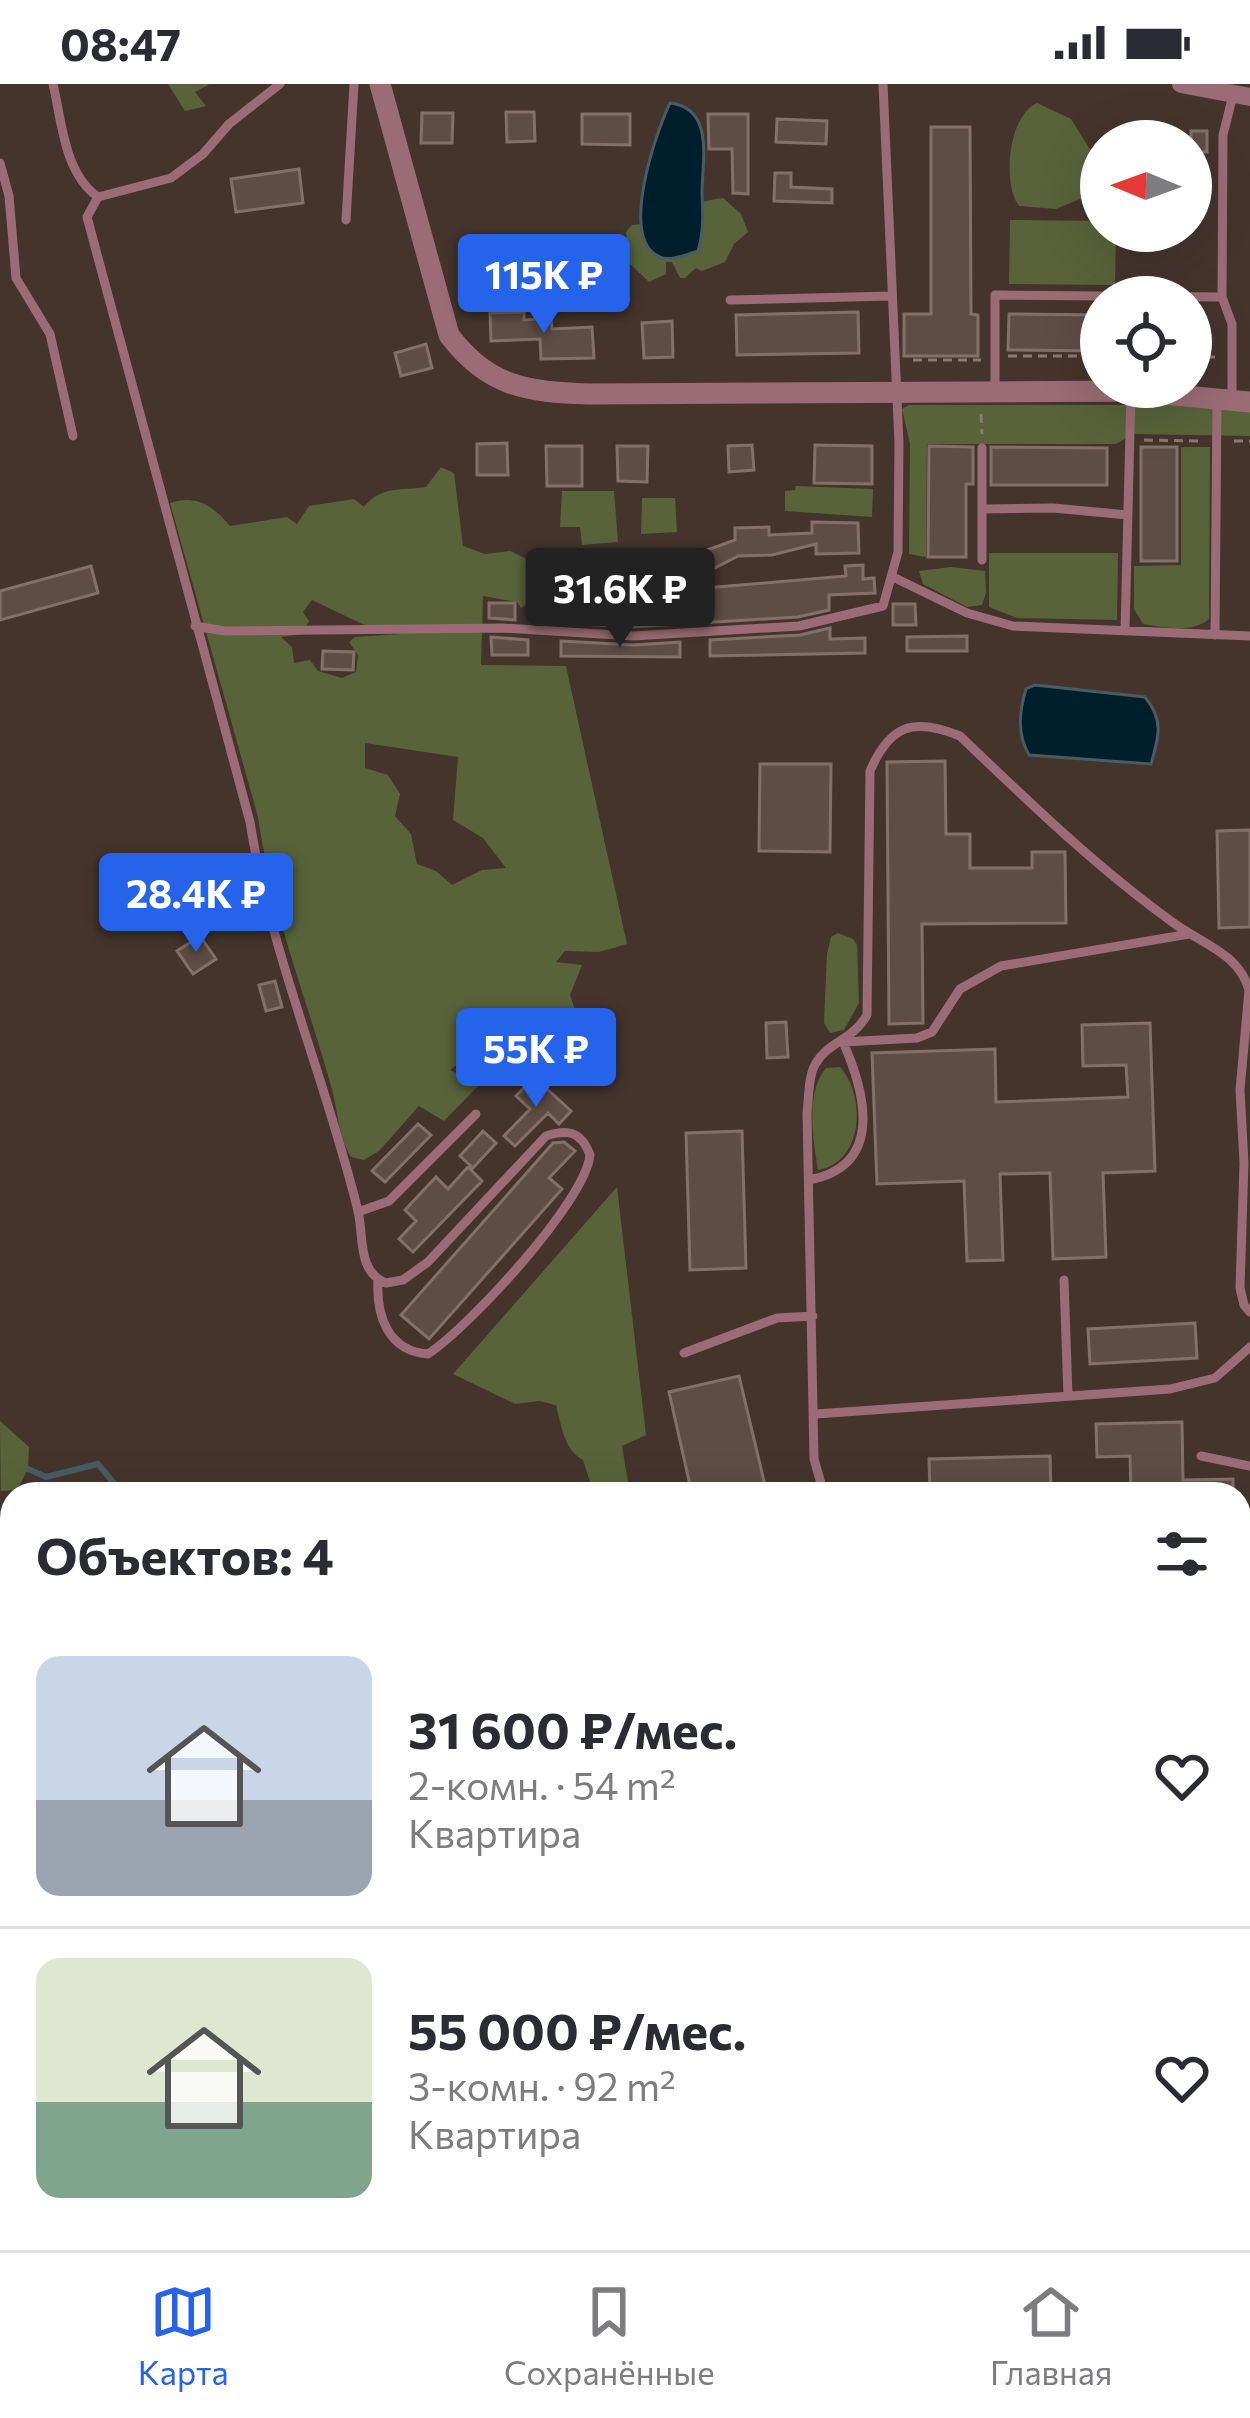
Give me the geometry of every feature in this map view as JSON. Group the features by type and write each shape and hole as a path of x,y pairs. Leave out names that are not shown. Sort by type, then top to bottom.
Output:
{"street":[{"path":"380,84 448,335 465,357 493,377 551,393 1080,391"},
{"path":"1181,84 1242,95"}],"lane":[{"path":"53,84 76,173 98,197"},
{"path":"280,84 171,178 98,197 86,217 250,822 256,862 301,1025 329,1102 358,1212 366,1264 378,1280 377,1299 391,1338 414,1353 428,1354 500,1288 576,1192 588,1172 590,1155 586,1143 565,1130 546,1136 418,1272 394,1283 378,1280"},
{"path":"346,220 354,84"},
{"path":"195,626 225,631 503,628 633,636 799,626 884,606 898,552 898,465 883,84"},
{"path":"1216,635 1216,441 1233,400 1232,324 1222,297 1223,135 1242,95"},
{"path":"0,163 9,196 16,278 50,334 74,436"},
{"path":"988,391 995,295 1222,297"},
{"path":"730,299 891,296"},
{"path":"1125,631 1131,408"},
{"path":"982,448 982,560"},
{"path":"982,509 1053,508 1128,515"},
{"path":"893,577 967,613 1013,626 1250,636"},
{"path":"820,1482 814,1460 807,1113 812,1067 823,1053 858,1030 867,1015 870,771 881,746 899,730 938,727 960,736 1073,844 1248,975 1240,1090 1244,1163 1240,1288 1250,1312"},
{"path":"843,1042 917,1038 932,1032 960,989 1001,966 1189,934"},
{"path":"809,1180 844,1168 859,1150 859,1088 843,1042"},
{"path":"358,1212 389,1201 476,1114"},
{"path":"1064,1280 1068,1396"},
{"path":"684,1353 777,1318 813,1316"},
{"path":"816,1414 1170,1389 1215,1378 1250,1347"},
{"path":"1202,1456 1250,1466"}],"path":[{"path":"982,448 988,391"},
{"path":"1130,440 1250,441"}],"green space":[{"path":"168,84 210,84 195,92 206,106 185,111"},
{"path":"1037,103 1071,119 1080,133 1080,199 1056,209 1019,206 1011,182 1011,151 1027,110"},
{"path":"723,198 741,214 748,232 734,244 725,262 702,271 696,268 680,278 672,262 666,262 666,274 649,282 629,263 626,232 632,225"},
{"path":"1010,220 1080,221 1080,252 1116,252 1115,276 1080,276 1080,285 1009,284"},
{"path":"909,405 1212,408 1250,411 1250,436 1133,434 1116,444 927,444 926,557 909,554 910,444 902,409"},
{"path":"1181,447 1210,447 1209,619 1194,627 1177,628 1143,624 1134,609 1134,566 1181,565"},
{"path":"441,467 454,473 463,546 485,554 510,551 529,560 537,597 521,608 517,602 483,596 481,665 566,666 627,944 599,952 565,951 556,962 582,965 570,995 586,1041 587,1072 550,1081 522,1055 518,1018 450,1070 480,1084 444,1121 419,1106 379,1151 364,1160 351,1157 343,1140 170,503 204,504 230,526 287,517 297,524 309,506 354,499 364,507 385,492 426,487","holes":["312,600 362,624 400,634 355,637 349,642 358,655 356,672 342,678 318,671 310,660 294,663 292,647 281,637 302,634 309,621 303,612","365,743 458,757 453,820 483,838 506,868 482,870 452,885 436,871 417,864 411,834 395,816 400,794 388,775 365,768"]},
{"path":"796,486 873,489 872,517 785,511 785,491"},
{"path":"562,491 614,491 618,542 582,545 580,527 560,527"},
{"path":"642,498 675,498 677,532 641,534"},
{"path":"989,553 1118,553 1117,620 1017,618 989,607"},
{"path":"951,567 985,571 982,605 967,607 923,584 919,571"},
{"path":"838,933 857,945 859,1003 844,1030 830,1033 824,1023 827,954 831,937"},
{"path":"840,1067 854,1094 856,1126 844,1155 818,1170 812,1117 815,1090 826,1068"},
{"path":"617,1187 646,1435 622,1446 628,1482 590,1482 583,1460 564,1436 556,1405 515,1404 453,1374"},
{"path":"0,1421 29,1447 28,1469 21,1482 1,1482"}],"water":[{"path":"670,103 694,115 704,152 698,251 669,259 648,247 641,208 650,160"},
{"path":"1035,685 1145,697 1158,729 1151,764 1029,755 1022,739 1021,714 1026,689"}],"building":[{"path":"506,112 534,112 535,141 507,142"},
{"path":"422,113 453,113 452,143 421,143"},
{"path":"582,114 630,114 630,145 582,144"},
{"path":"708,114 748,114 748,194 733,193 732,149 709,149"},
{"path":"777,119 827,121 826,144 776,142"},
{"path":"931,127 970,127 971,314 978,315 978,356 904,356 904,314 931,314"},
{"path":"299,169 303,203 236,212 231,179"},
{"path":"775,173 791,173 791,187 832,189 832,203 774,201"},
{"path":"524,312 524,320 551,318 552,329 592,327 594,358 541,359 540,339 491,341 490,313"},
{"path":"858,312 859,353 737,355 736,315"},
{"path":"1009,314 1080,315 1080,351 1008,350"},
{"path":"672,321 673,357 644,358 642,323"},
{"path":"426,344 432,368 401,376 395,353"},
{"path":"507,443 508,475 477,475 477,444"},
{"path":"752,445 754,470 729,472 728,446"},
{"path":"815,445 872,446 872,484 814,483"},
{"path":"546,446 582,446 582,486 547,486"},
{"path":"617,446 648,446 647,482 618,481"},
{"path":"929,446 973,447 973,484 966,484 966,557 928,557"},
{"path":"991,447 1107,448 1107,485 991,485"},
{"path":"1141,447 1177,447 1177,561 1141,561"},
{"path":"812,522 858,523 859,553 816,554 816,544 772,555 738,556 684,578 685,584 670,591 846,576 845,566 863,565 863,579 874,578 875,593 829,595 829,610 798,617 633,627 561,623 556,575 539,576 538,561 702,552 735,540 735,528 769,527 769,535 812,533"},
{"path":"91,566 98,593 0,620 0,591"},
{"path":"489,603 515,603 515,620 489,618"},
{"path":"893,604 915,604 916,625 893,625"},
{"path":"830,628 830,639 865,638 865,653 710,656 710,640 800,635"},
{"path":"967,636 967,651 907,651 907,637"},
{"path":"491,637 528,640 528,655 492,655"},
{"path":"561,641 680,642 680,657 561,656"},
{"path":"323,651 354,652 353,670 322,669"},
{"path":"945,761 946,834 970,834 970,868 1032,868 1032,852 1065,852 1066,923 922,924 923,1023 889,1024 887,762"},
{"path":"760,764 831,764 830,852 759,851"},
{"path":"1250,830 1250,927 1219,928 1217,831"},
{"path":"200,936 216,959 193,974 177,951"},
{"path":"275,981 282,1007 266,1011 259,985"},
{"path":"786,1022 788,1057 767,1058 766,1023"},
{"path":"1150,1023 1155,1171 1103,1173 1106,1257 1053,1259 1050,1173 1000,1174 1003,1260 967,1261 964,1181 877,1184 872,1053 995,1049 996,1102 1128,1097 1126,1065 1083,1066 1082,1025"},
{"path":"534,1077 571,1111 559,1124 548,1113 515,1146 504,1136 530,1109 516,1096"},
{"path":"418,1124 431,1135 385,1182 372,1171"},
{"path":"483,1131 496,1143 473,1168 460,1156"},
{"path":"742,1131 746,1268 690,1270 686,1133"},
{"path":"564,1142 575,1151 549,1178 562,1189 429,1339 401,1315 553,1143"},
{"path":"468,1167 482,1181 413,1252 399,1239 416,1221 405,1210 436,1177 448,1189"},
{"path":"1195,1323 1197,1358 1090,1364 1088,1329"},
{"path":"739,1376 764,1482 689,1482 669,1392"},
{"path":"1182,1422 1183,1480 1233,1482 1131,1482 1130,1456 1097,1457 1096,1424"},
{"path":"1050,1456 1051,1482 930,1482 929,1459"}],"waterway":[{"path":"28,1469 46,1477 98,1464 113,1482"}]}
